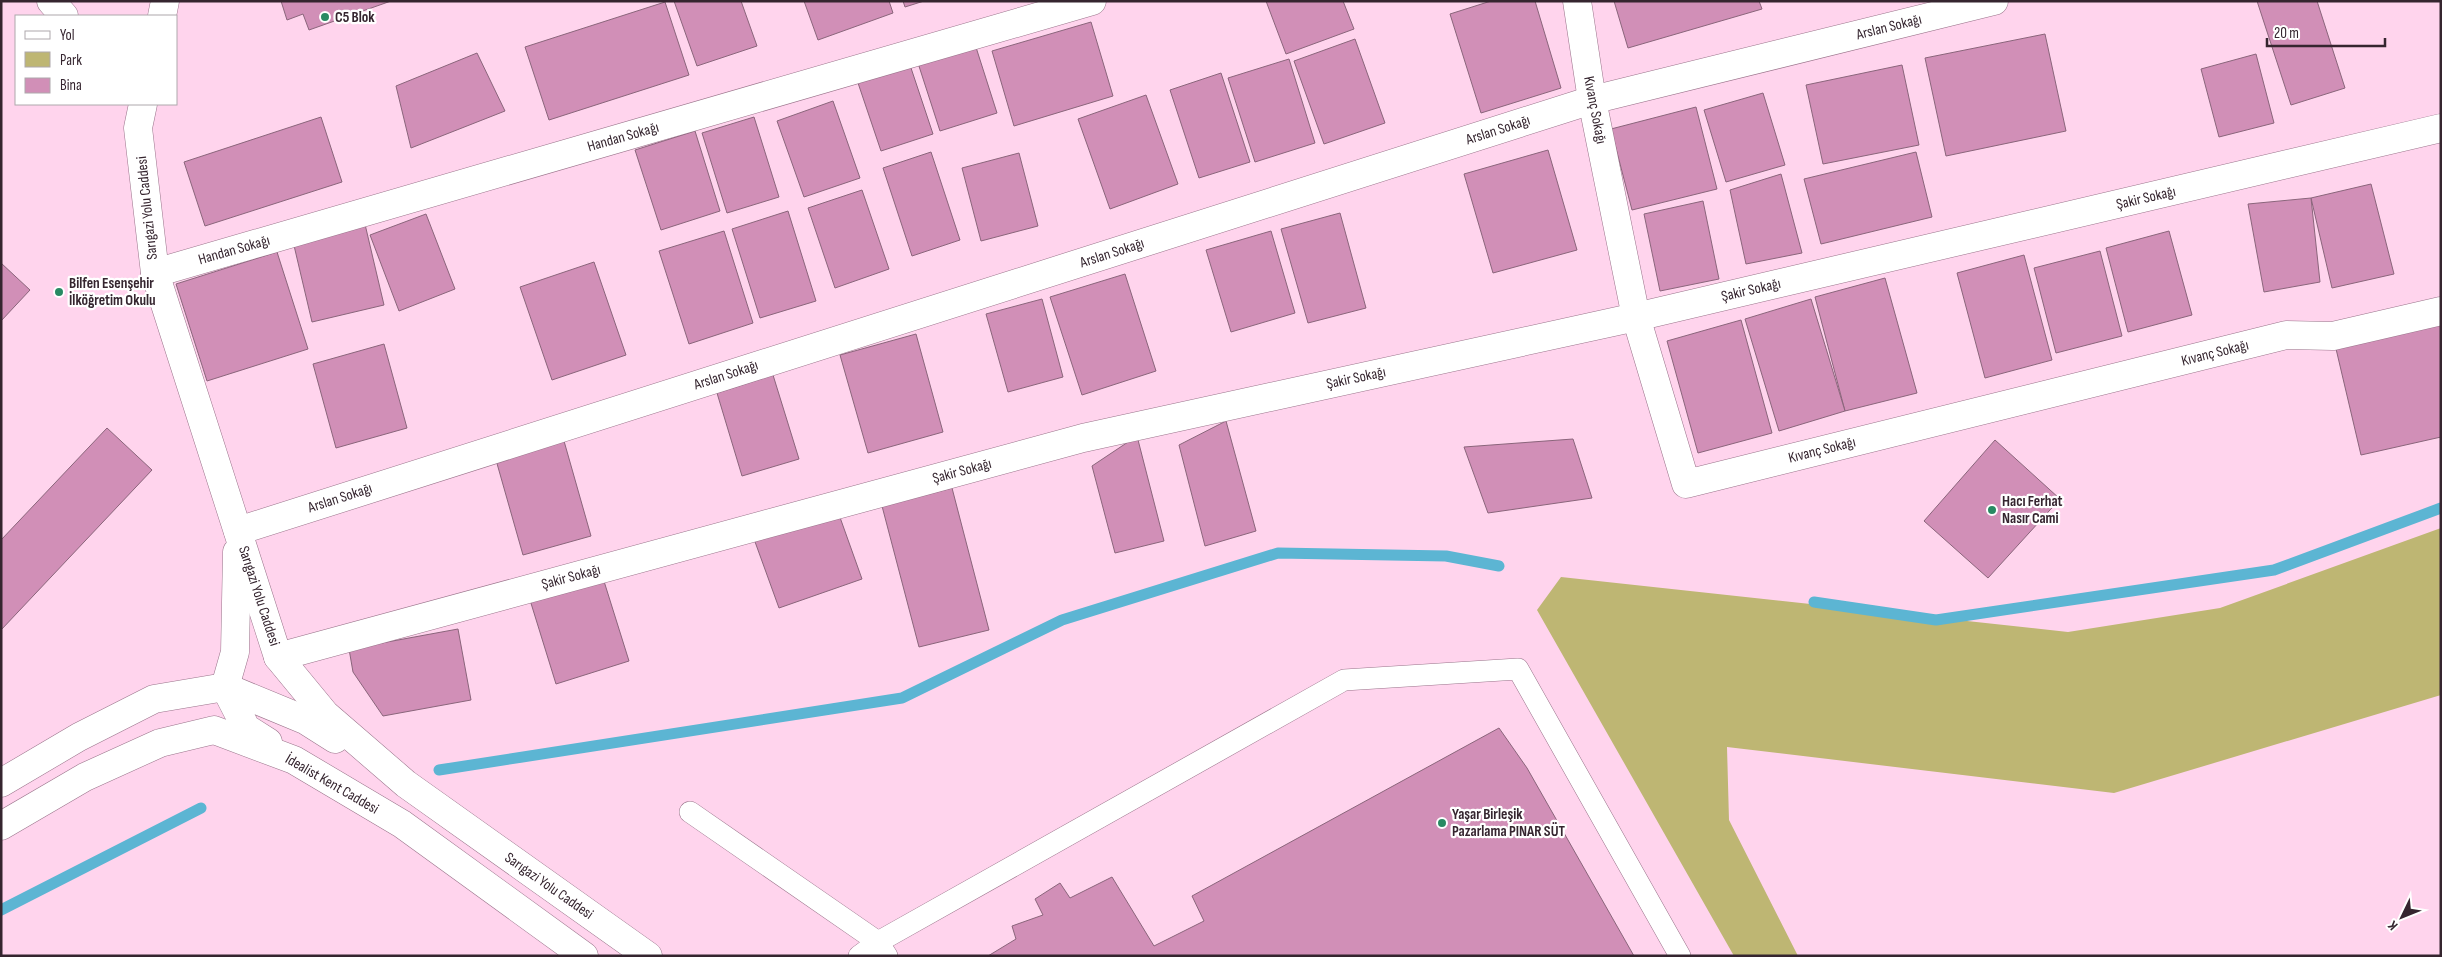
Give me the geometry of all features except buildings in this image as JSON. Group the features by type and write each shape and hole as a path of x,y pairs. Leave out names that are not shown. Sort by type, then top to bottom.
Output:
{"street":[{"path":"51,1 63,15"},
{"path":"162,15 165,1"},
{"name":"Handan Sokağı","path":"155,273 1092,1"},
{"name":"Kıvanç Sokağı","path":"1577,1 1592,100 1636,317 1686,484 2286,335 2333,336 2441,311"},
{"name":"Arslan Sokağı","path":"238,531 1592,100 1994,1"},
{"path":"125,105 141,116"},
{"name":"Sarıgazi Yolu Caddesi","path":"141,116 155,273 278,657 325,714 406,784 648,956"},
{"name":"Şakir Sokağı","path":"278,657 1083,438 1636,317 2441,128"},
{"path":"238,531 235,652 224,687 246,728 294,760"},
{"path":"1,783 79,737 154,699 224,687 305,720 406,784"},
{"name":"İdealist Kent Caddesi","path":"1,826 85,777 160,743 214,730 294,760 402,824 584,956"}],"lane":[{"path":"859,956 882,949 1344,680 1518,669 1680,956"},
{"path":"690,812 882,949"}],"green space":[{"path":"2441,528 2441,695 2114,793 1727,747 1729,820 1798,956 1734,956 1537,610 1561,577 2068,632 2220,608"}],"waterway":[{"path":"1814,602 1936,620 2274,570 2441,508"},
{"path":"439,770 902,698 1062,620 1278,553 1446,556 1499,566"},
{"path":"1,910 201,808"}],"place":[{"name":"C5 Blok","path":"325,17"},
{"name":"Bilfen Esenşehir İlköğretim Okulu","path":"59,292"},
{"name":"Hacı Ferhat Nasır Cami","path":"1992,510"},
{"name":"Yaşar Birleşik Pazarlama PINAR SÜT","path":"1442,823"}]}
